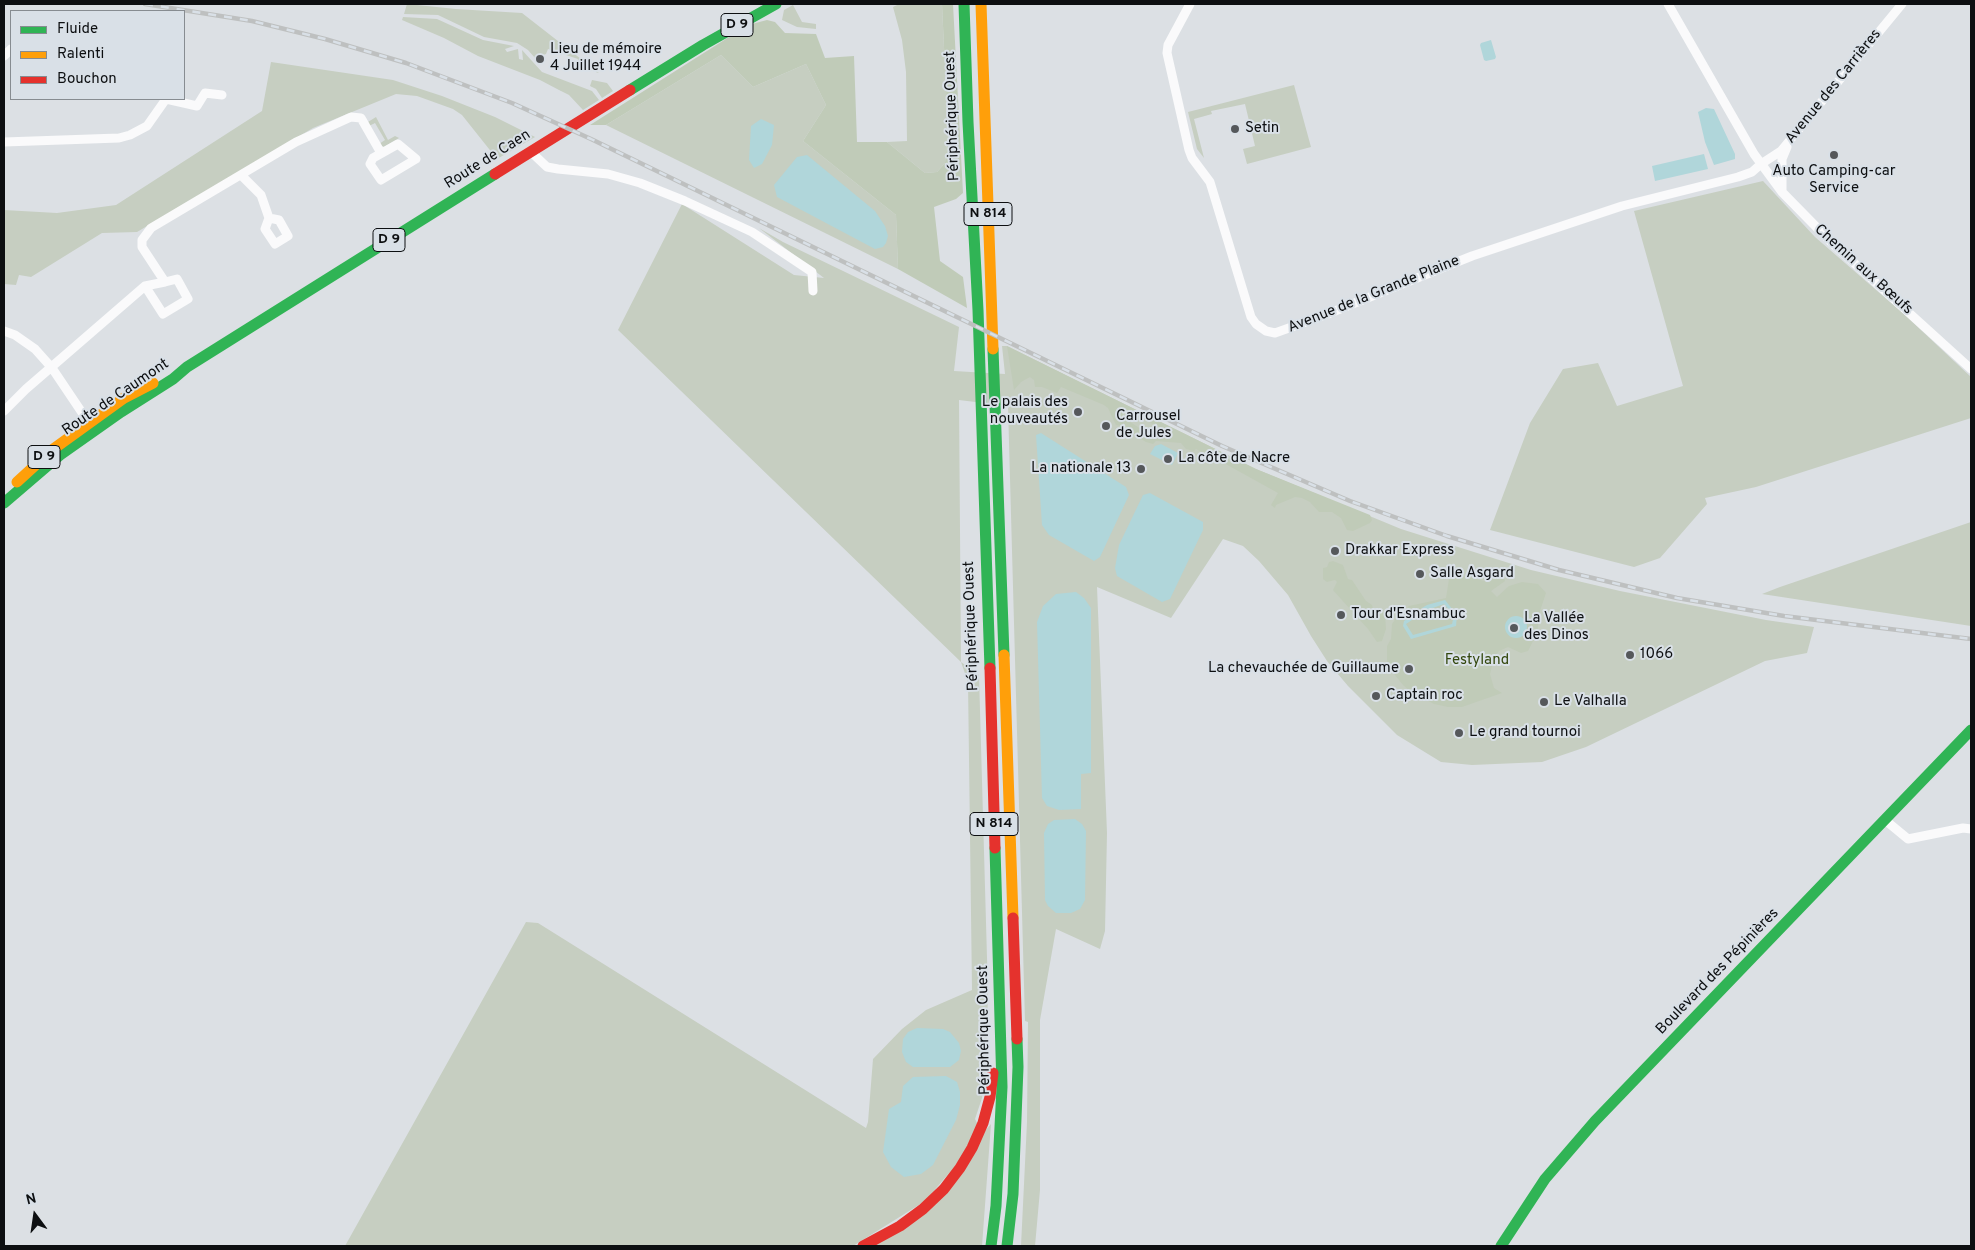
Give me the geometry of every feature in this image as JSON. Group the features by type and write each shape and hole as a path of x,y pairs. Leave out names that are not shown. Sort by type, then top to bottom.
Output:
{"main road":[{"name":"Route de Caen","path":"188,367 553,137 703,45 774,5 784,4"},
{"name":"Périphérique Ouest","path":"964,4 978,310 1002,1087 996,1206 991,1246"},
{"name":"Périphérique Ouest","path":"981,4 1018,1067 1013,1194 1008,1246"},
{"name":"Route de Caumont","path":"4,496 32,466 91,427 173,379 188,367"},
{"name":"Route de Caumont","path":"4,503 91,427"},
{"name":"Boulevard des Pépinières","path":"1501,1246 1545,1179 1595,1121 1971,730"},
{"path":"863,1246 900,1226 923,1210 953,1178 972,1148 983,1123 992,1083 999,959"}],"street":[{"name":"Avenue de la Grande Plaine","path":"1190,4 1168,45 1167,60 1192,158 1210,182 1251,317 1256,324 1266,331 1275,333 1285,331 1472,256 1622,206 1746,175 1761,164"},
{"name":"Chemin aux Bœufs","path":"1668,4 1761,164 1782,192 1824,236 1971,369"},
{"name":"Avenue des Carrières","path":"1761,164 1777,155 1789,142 1902,4"},
{"path":"170,100 196,106 205,93 222,94"},
{"path":"4,142 119,138 130,135 147,126 165,100"},
{"path":"165,282 142,247 144,235 151,228 296,142 351,117 361,118 381,153"},
{"path":"1782,192 1782,159 1789,142"},
{"path":"398,144 416,159 381,180 370,164 373,158 381,153 398,144"},
{"path":"530,152 547,166 558,169 608,174 640,183 746,228 812,272 813,290"},
{"path":"241,175 260,195 269,218"},
{"path":"4,411 146,286 177,279 188,299 163,314 146,286"},
{"path":"4,331 26,341 52,368 91,427"},
{"path":"1885,820 1908,839 1963,828 1971,829"}],"green space":[{"path":"407,4 522,13 599,73 576,66 578,59 548,49 546,54 535,58 528,50 517,43 484,37 438,15 404,14"},
{"path":"899,4 942,4 948,134 945,163 937,172 925,173 887,142 907,141 906,72 902,40 893,7"},
{"path":"942,4 953,4 963,193 956,199 934,207 940,261 963,277 967,308 898,269 896,215 803,141 826,105 806,64 753,87 721,55 606,125 590,125 748,25 767,20 775,22 785,33 816,34 825,58 854,56 857,142 887,142 925,173 937,172 945,163 948,134"},
{"path":"793,5 802,22 816,24 816,29 797,27 782,20 784,10"},
{"path":"403,17 437,19 483,40 514,46 505,49 507,52 518,49 519,59 523,60 522,50 542,72 592,91 599,100 583,110 569,95 540,80 478,56 444,38 402,20"},
{"path":"721,55 753,87 806,64 826,105 803,141 896,215 898,269 606,125"},
{"path":"271,62 393,80 442,96 495,117 535,137 497,159 462,115 453,109 417,96 396,94 313,128 137,232 102,233 31,277 19,275 16,285 4,284 4,210 57,213 116,205 262,111"},
{"path":"592,80 607,83 613,91 602,98 596,89 590,86"},
{"path":"1294,85 1311,147 1247,164 1243,149 1255,146 1245,104 1211,111 1212,114 1194,119 1204,158 1197,149 1188,112"},
{"path":"376,117 388,140 395,136 399,138 384,147 379,144 385,140 375,123 369,126 368,122"},
{"path":"1763,181 1815,237 1905,315 1971,377 1971,418 1756,487 1705,498 1707,504 1660,558 1634,567 1490,530 1530,423 1563,369 1598,363 1617,406 1683,386 1634,211"},
{"name":"Festyland","path":"682,204 794,275 824,278 759,228 783,242 959,327 954,371 1005,374 1002,346 1007,346 1256,469 1401,529 1531,570 1620,591 1766,620 1814,627 1807,653 1765,661 1586,747 1542,762 1472,765 1441,762 1397,735 1348,686 1327,661 1288,595 1259,561 1243,546 1223,539 1171,618 1097,587 1107,833 1105,931 1100,949 1056,929 1040,1020 1040,1190 1035,1246 1021,1246 1027,1122 1028,1022 1025,1021 1008,406 959,400 961,662 618,330"},
{"path":"1007,346 1256,469 1370,515 1372,520 1370,523 1353,531 1347,530 1341,518 1332,512 1319,512 1310,502 1295,497 1276,505 1275,508 1271,505 1278,493 1213,457 1208,465 1203,455 1204,453 1196,449 1194,451 1186,449 1181,443 1156,441 1153,444 1146,442 1131,433 1132,431 1127,427 1116,425 1108,408 1104,405 1061,387 1057,393 1042,387 1035,387 1034,380 1030,377 1021,382 1014,390","holes":["1119,408 1168,431 1167,435 1153,437 1147,435 1127,420"]},
{"path":"1971,522 1971,626 1762,594 1780,587"},
{"path":"1333,561 1343,565 1348,579 1352,580 1366,601 1372,605 1374,612 1383,612 1385,614 1386,629 1382,641 1377,642 1368,629 1333,590 1337,582 1335,580 1327,582 1323,579 1323,568"},
{"path":"1492,574 1504,576 1505,581 1491,591 1497,597 1509,586 1522,582 1538,584 1546,593 1540,611 1536,640 1533,641 1528,651 1521,653 1508,647 1499,651 1494,658 1490,674 1494,688 1502,693 1462,707 1448,707 1434,704 1410,691 1387,665 1387,646 1391,639 1392,624 1396,618 1409,606 1446,598 1449,579 1454,576 1466,576 1488,582"},
{"path":"961,662 979,675 988,993 986,1068 982,1098 975,1119 978,1125 967,1150 930,1198 853,1246 345,1246 526,922 538,923 866,1128 873,1059 902,1029 926,1010 972,990 968,682"},
{"path":"991,1124 982,1246 868,1246 902,1228"}],"water":[{"path":"1491,40 1496,57 1486,61 1484,60 1480,45"},
{"path":"1706,108 1714,109 1735,154 1735,159 1714,165 1705,142 1698,112"},
{"path":"761,119 774,125 772,145 762,164 754,168 749,160 751,126"},
{"path":"1704,154 1708,169 1655,181 1652,166"},
{"path":"807,155 875,211 885,226 888,236 883,247 875,249 777,197 774,185 797,157"},
{"path":"1041,433 1126,487 1129,495 1100,557 1094,561 1049,535 1042,525 1036,435"},
{"name":"La côte de Nacre","path":"1161,444 1178,453 1172,465 1150,454 1155,446"},
{"path":"1150,493 1203,522 1203,530 1170,599 1162,602 1117,576 1115,568 1119,545 1143,495"},
{"path":"1076,592 1084,598 1091,608 1091,773 1081,774 1081,809 1059,810 1047,806 1042,798 1037,622 1043,606 1056,594"},
{"path":"1445,600 1457,615 1456,626 1411,639 1403,626 1404,621 1418,611 1421,614 1406,624 1413,635 1452,624 1454,615 1444,604 1424,611 1422,608"},
{"path":"1516,616 1524,619 1527,627 1524,635 1516,638 1508,635 1505,627 1508,619"},
{"path":"1075,819 1082,824 1086,831 1085,900 1080,909 1071,913 1056,913 1048,906 1045,900 1044,833 1048,824 1054,820"},
{"path":"917,1028 943,1029 950,1032 959,1043 961,1051 959,1060 950,1067 913,1067 906,1062 902,1052 903,1039 908,1032"},
{"path":"946,1076 957,1082 960,1092 960,1105 956,1120 933,1165 921,1174 904,1177 891,1167 883,1152 889,1109 901,1102 903,1086 913,1077"}],"railway":[{"path":"145,4 183,10"},
{"path":"185,10 252,21 325,39 406,63 512,103 591,139 1222,446 1350,501 1447,536 1559,570 1677,598 1784,616 1971,639"}],"traffic: fast":[{"path":"630,90 703,45 776,4"},
{"path":"964,4 978,310 990,668"},
{"path":"4,503 60,455 121,412 173,379 187,367 495,174"},
{"path":"993,349 1004,655"},
{"path":"1501,1246 1545,1179 1595,1121 1971,730"},
{"path":"991,1246 996,1206 1002,1087 995,848"},
{"path":"1007,1246 1013,1194 1018,1067 1017,1039"}],"traffic: slow":[{"path":"981,4 993,349"},
{"path":"17,482 52,450 124,398 153,383"},
{"path":"1004,655 1013,918"}],"traffic: jam":[{"path":"495,174 630,90"},
{"path":"990,668 995,848"},
{"path":"1013,918 1017,1039"},
{"path":"863,1246 900,1226 923,1209 944,1189 960,1168 972,1148 983,1123 990,1097 993,1073"}],"place":[{"name":"Lieu de mémoire 4 Juillet 1944","path":"540,59"},
{"name":"Setin","path":"1235,129"},
{"name":"Auto Camping-car Service","path":"1834,155"},
{"name":"Le palais des nouveautés","path":"1078,412"},
{"name":"Carrousel de Jules","path":"1106,426"},
{"name":"La côte de Nacre","path":"1168,459"},
{"name":"La nationale 13","path":"1141,469"},
{"name":"Drakkar Express","path":"1335,551"},
{"name":"Salle Asgard","path":"1420,574"},
{"name":"Tour d'Esnambuc","path":"1341,615"},
{"name":"La Vallée des Dinos","path":"1514,628"},
{"name":"1066","path":"1630,655"},
{"name":"La chevauchée de Guillaume","path":"1409,669"},
{"name":"Captain roc","path":"1376,696"},
{"name":"Le Valhalla","path":"1544,702"},
{"name":"Le grand tournoi","path":"1459,733"}]}
